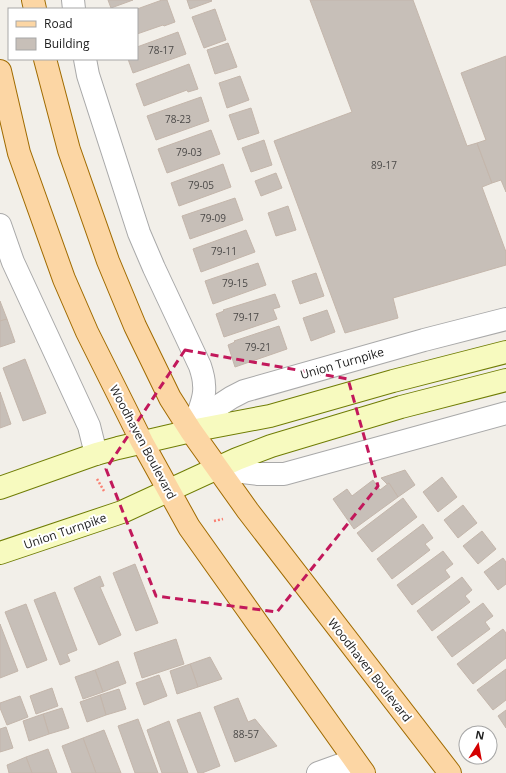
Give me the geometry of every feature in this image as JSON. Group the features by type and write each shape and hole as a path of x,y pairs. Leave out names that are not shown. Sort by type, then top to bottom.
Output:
{"main road":[{"name":"Woodhaven Boulevard","path":"45,60 69,150 116,283 170,398 217,469 248,511 450,773"},
{"name":"Woodhaven Boulevard","path":"0,71 19,153 64,279 87,332 142,442 188,527 198,542 359,767"},
{"path":"0,488 95,464 142,442 270,416 393,381 506,352"},
{"name":"Union Turnpike","path":"0,553 122,512 271,446 401,407 506,380"}],"street":[{"path":"85,60 88,75 139,232 203,375 205,387 191,431"},
{"path":"0,225 13,262 89,426 95,464"},
{"name":"Union Turnpike","path":"191,431 212,410 232,396 424,340 506,319"},
{"path":"217,469 258,474 284,474 506,413"},
{"path":"318,773 359,767"}],"path":[{"path":"95,464 104,491"}],"highlighted area":[{"path":"185,350 348,379 378,486 277,612 156,596 106,469"}],"building":[{"path":"108,0 133,0 111,8"},
{"path":"162,0 167,0 175,22 138,34 138,9"},
{"path":"187,0 211,0 212,1 190,9"},
{"path":"310,0 413,0 467,146 477,143 492,183 482,187 506,252 506,265 393,298 398,318 345,333 274,141 352,112"},
{"path":"215,9 226,40 204,48 192,17"},
{"path":"178,32 186,54 133,73 128,60 138,60 138,47"},
{"path":"228,43 237,67 215,74 207,50"},
{"path":"506,56 506,192 501,180 492,183 477,143 486,140 461,73"},
{"path":"189,64 198,89 188,92 187,90 144,106 136,84"},
{"path":"240,76 249,100 227,108 219,83"},
{"path":"201,97 209,121 156,140 147,116"},
{"path":"251,108 259,133 238,140 229,115"},
{"path":"211,130 220,154 167,173 158,149"},
{"path":"264,140 272,165 251,172 242,148"},
{"path":"223,164 231,187 179,206 171,183"},
{"path":"276,173 282,188 261,196 255,181"},
{"path":"235,198 243,220 190,239 182,216"},
{"path":"288,206 296,230 276,236 268,213"},
{"path":"246,230 255,252 201,272 193,249"},
{"path":"258,263 266,285 213,304 205,281"},
{"path":"316,273 324,296 300,304 292,281"},
{"path":"275,294 280,307 273,309 277,319 224,337 216,314 224,311 223,310"},
{"path":"0,301 7,319 0,321"},
{"path":"327,310 335,332 311,341 303,318"},
{"path":"7,319 15,342 0,347 0,321"},
{"path":"279,326 287,349 235,367 228,345 235,342 234,341"},
{"path":"25,359 46,413 23,421 3,368"},
{"path":"0,392 11,424 0,428"},
{"path":"405,470 415,485 398,497 389,483 387,484 381,478"},
{"path":"442,477 457,497 438,512 423,492"},
{"path":"373,480 380,490 389,483 398,497 354,529 333,499 347,489 352,496"},
{"path":"403,498 417,517 372,552 357,533"},
{"path":"463,505 477,523 458,538 444,520"},
{"path":"423,524 433,538 425,544 430,550 392,579 377,559"},
{"path":"482,531 496,549 478,564 463,546"},
{"path":"443,551 453,564 445,570 450,577 412,605 397,585"},
{"path":"503,558 506,562 506,584 498,590 484,572"},
{"path":"135,564 158,623 136,631 113,573"},
{"path":"100,576 104,586 100,587 121,635 99,645 74,588"},
{"path":"462,577 472,590 465,596 470,602 432,631 417,611"},
{"path":"55,592 77,650 67,654 70,661 60,665 34,600"},
{"path":"483,603 493,616 485,622 490,629 452,657 437,637"},
{"path":"26,604 47,660 27,668 5,612"},
{"path":"0,624 18,671 0,678"},
{"path":"503,629 506,633 506,658 473,684 457,664"},
{"path":"176,639 184,664 142,678 134,653"},
{"path":"210,657 222,679 198,687 190,664"},
{"path":"118,661 126,683 103,692 95,670"},
{"path":"190,664 198,687 177,694 170,671"},
{"path":"506,669 506,700 493,710 477,690"},
{"path":"95,670 103,692 83,699 75,677"},
{"path":"159,675 167,696 144,705 136,683"},
{"path":"52,688 58,706 36,714 30,696"},
{"path":"119,689 126,709 106,715 100,695"},
{"path":"100,695 106,715 87,722 80,702"},
{"path":"20,696 28,717 7,725 0,708 0,703"},
{"path":"238,698 248,722 255,719 277,746 235,762 214,707"},
{"path":"62,708 69,728 49,734 43,714"},
{"path":"506,710 506,728 498,716"},
{"path":"200,712 220,766 202,773 198,773 177,720"},
{"path":"43,714 49,734 29,741 23,721"},
{"path":"138,719 158,773 135,773 118,726"},
{"path":"169,721 188,773 162,773 147,730"},
{"path":"6,727 13,748 0,752 0,729"},
{"path":"104,730 121,773 96,773 83,738"},
{"path":"83,738 96,773 72,773 62,746"},
{"path":"48,749 57,773 32,773 26,757"},
{"path":"26,757 32,773 9,773 7,765"}]}
